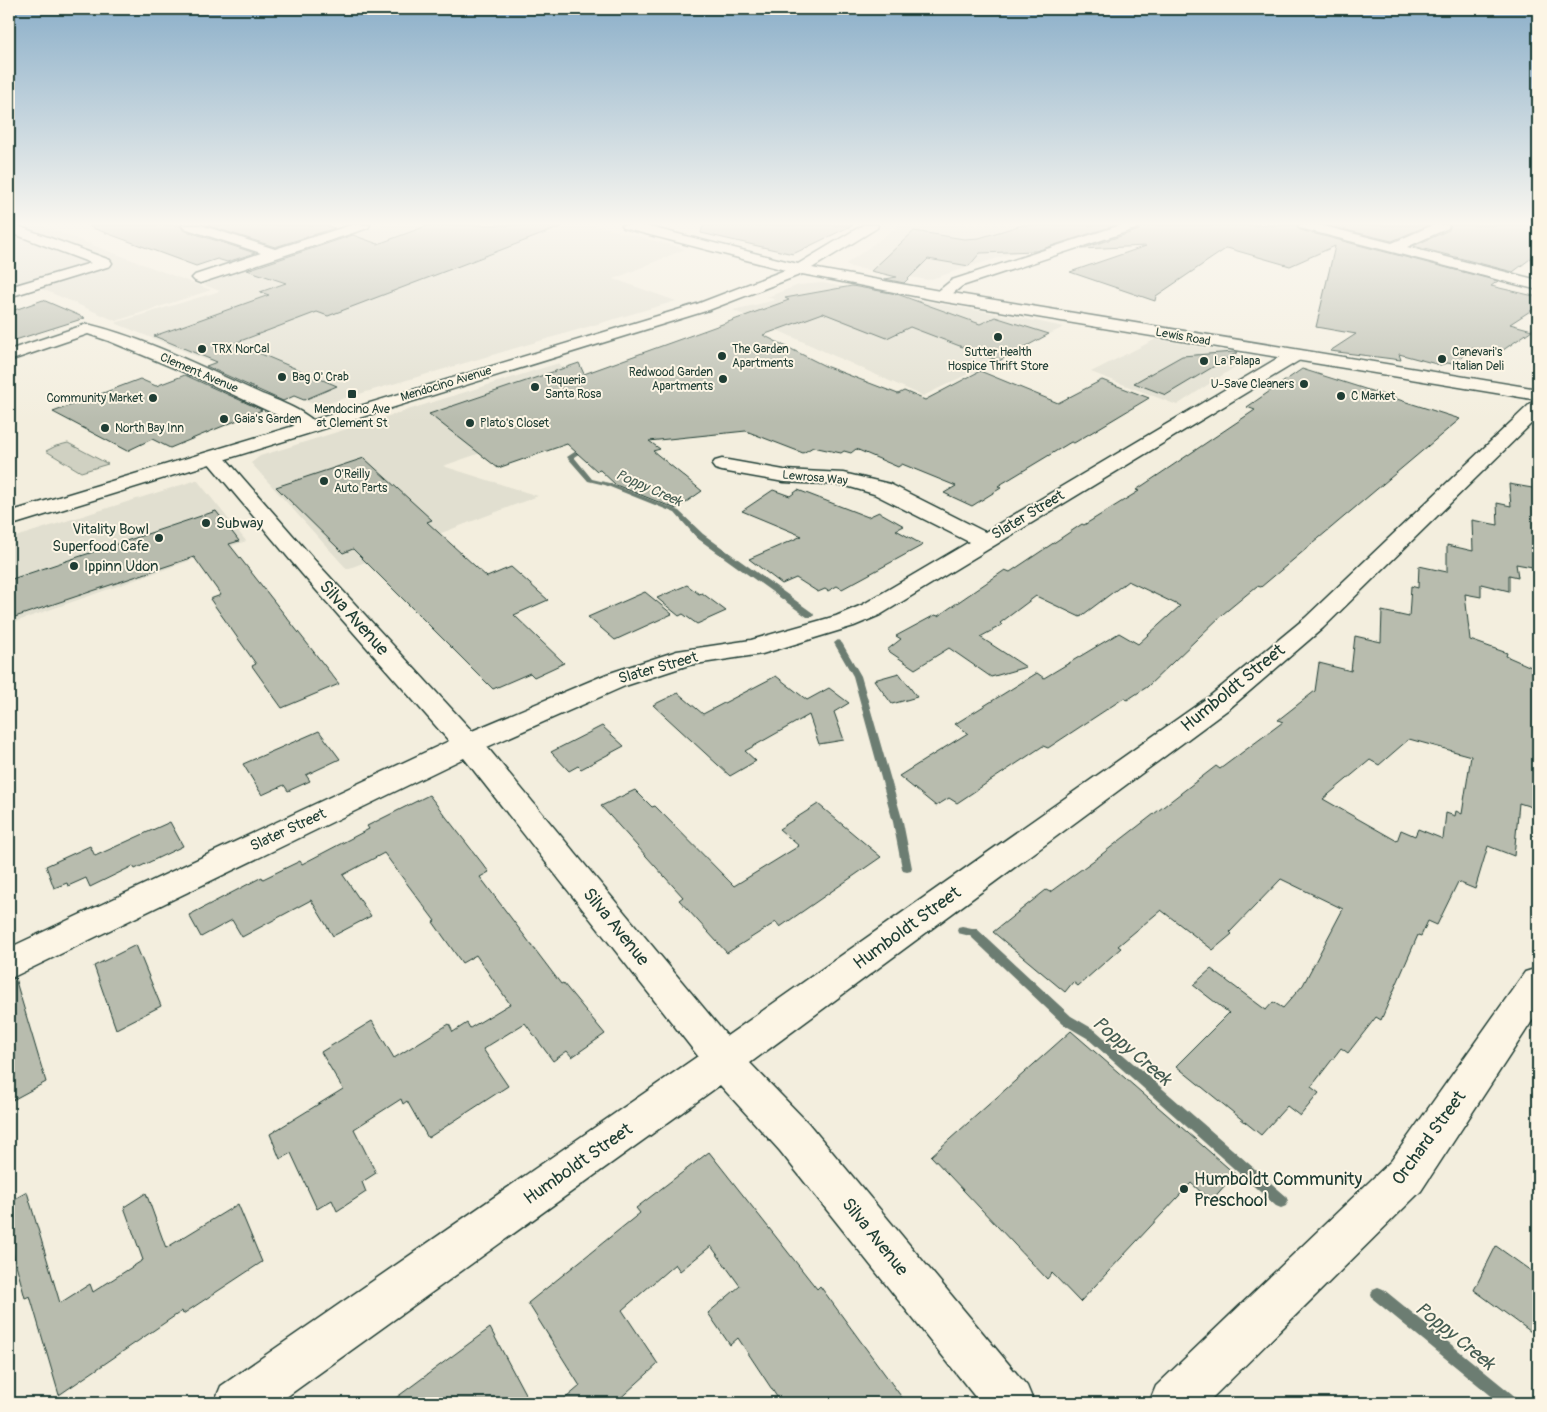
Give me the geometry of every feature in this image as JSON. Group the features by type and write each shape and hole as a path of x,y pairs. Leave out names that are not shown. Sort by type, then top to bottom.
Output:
{"street":[{"name":"Mendocino Avenue","path":"9,518 703,307 744,291"},
{"name":"Lewis Road","path":"912,291 1294,356 1538,395"},
{"path":"940,296 946,291"},
{"name":"Clement Avenue","path":"9,356 87,329 115,338 197,371 286,412 308,426"},
{"name":"Slater Street","path":"9,964 468,744 616,680 686,657 753,648 845,621 871,610 1294,356"},
{"name":"Humboldt Street","path":"238,1403 724,1060 1220,702 1314,623 1538,407"},
{"name":"Silva Avenue","path":"214,457 310,569 468,744 748,1090 794,1137 1010,1403"},
{"name":"Lewrosa Way","path":"722,465 784,476 843,478 882,489 985,541"},
{"name":"Orchard Street","path":"1173,1403 1406,1176 1538,984"}],"shaded area":[{"path":"9,291 31,291 9,298"},
{"path":"47,291 208,291 116,321"},
{"path":"220,291 648,291 676,301 318,406 115,323"},
{"path":"783,291 867,291 1064,327 923,396 733,310 776,300 767,297"},
{"path":"1156,339 1235,353 1241,356 1244,361 1177,405 1091,372"},
{"path":"559,363 593,414 443,466 538,496 347,569 251,463 260,456"},
{"path":"68,443 108,464 81,472 46,451"},
{"path":"197,480 246,541 9,624 9,539"}],"building":[{"path":"394,291 328,316 317,312 235,343 337,386 304,400 294,396 283,401 206,366 217,362 154,336 269,295 260,292"},
{"path":"825,291 880,291 897,294 980,324 995,317 1049,334 999,361 910,327 887,338 823,313 763,335 825,366 898,394 904,391 925,400 980,371 1058,403 1102,380 1149,398 998,486 1001,488 972,506 944,493 956,486 902,464 898,467 856,449 851,453 844,451 841,453 813,447 803,453 746,431 649,441 660,449 653,451 702,491 676,509 616,485 567,444 498,468 429,414 579,363 584,374 789,300 785,298"},
{"path":"1125,291 1164,291 1156,296 1155,301"},
{"path":"1324,291 1512,291 1538,297 1538,306 1510,324 1532,330 1496,355 1473,348 1454,364 1440,365 1399,354 1401,360 1330,351 1356,334 1316,327"},
{"path":"43,300 85,318 9,342 9,312"},
{"path":"1238,352 1166,395 1134,383 1182,356"},
{"path":"1302,369 1460,419 1261,587 1257,586 1223,614 1147,687 1127,700 1124,698 1048,748 1043,746 957,803 949,798 936,806 899,776 968,733 955,724 1037,673 1044,678 1119,633 1138,644 1180,606 1128,581 1080,617 1036,596 1000,623 1002,625 980,637 1026,667 991,677 949,648 915,669 887,650 901,639 896,636 935,615 938,616 1005,570 1010,572 1082,524 1084,525 1139,491 1136,490 1255,410 1247,407"},
{"path":"185,375 262,410 170,448 152,439 127,451 53,412 140,379 156,386"},
{"path":"364,458 432,520 427,522 487,577 511,567 548,600 514,615 564,663 534,677 530,673 493,689 353,549 343,553 276,487"},
{"path":"1509,484 1538,489 1538,568 1516,564 1518,577 1509,575 1509,591 1481,584 1481,597 1465,594 1470,640 1507,653 1506,656 1538,670 1538,809 1519,803 1514,856 1488,846 1475,889 1458,882 1437,925 1428,921 1421,936 1418,935 1381,1020 1376,1017 1348,1053 1341,1048 1311,1087 1319,1093 1300,1116 1287,1106 1261,1135 1176,1066 1229,1013 1193,985 1211,969 1266,1010 1273,1002 1283,1008 1303,985 1343,909 1281,879 1230,932 1232,934 1213,950 1161,910 1118,946 1121,948 1078,986 1073,982 1065,992 993,932 1046,890 1050,892 1097,858 1216,766 1220,769 1283,722 1278,720 1315,691 1319,663 1351,671 1355,636 1381,642 1382,611 1409,617 1411,586 1418,588 1419,566 1447,572 1447,545 1473,551 1472,520 1498,525 1497,503 1511,506","holes":["1409,739 1471,756 1462,814 1456,811 1455,816 1446,813 1443,839 1418,829 1415,836 1401,830 1397,841 1323,799 1370,760 1379,765"]},
{"path":"773,490 790,496 798,490 868,517 879,512 904,526 896,530 923,545 842,589 837,586 828,591 825,589 818,592 796,578 782,584 749,559 802,536 742,511"},
{"path":"216,511 239,541 229,544 339,684 282,708 252,666 256,664 210,599 221,595 194,557 9,619 9,580"},
{"path":"687,585 699,594 702,593 726,611 697,624 683,614 679,616 657,598"},
{"path":"645,592 672,614 615,640 588,617"},
{"path":"899,673 917,697 892,704 874,680"},
{"path":"776,676 807,700 829,688 849,703 834,712 844,740 819,744 809,715 745,751 756,761 730,776 653,705 678,693 703,714"},
{"path":"602,726 624,746 581,769 578,766 569,771 551,752"},
{"path":"319,731 340,759 306,775 310,781 288,791 284,785 262,795 243,764"},
{"path":"635,790 652,807 655,806 734,886 799,846 779,829 818,804 881,857 780,927 776,922 727,953 679,900 683,897 601,806"},
{"path":"429,795 489,872 480,877 561,984 563,983 605,1034 572,1057 567,1051 553,1061 525,1023 483,1049 508,1086 428,1138 407,1101 403,1104 401,1099 354,1129 376,1173 362,1182 366,1192 337,1211 332,1200 317,1209 291,1153 280,1159 270,1134 343,1089 321,1052 372,1021 394,1058 449,1024 453,1032 467,1023 470,1028 510,1004 476,955 462,963 433,922 435,921 384,853 343,875 371,916 333,936 311,900 242,937 232,920 201,937 189,915 262,877 263,879 300,861 302,864 369,829 367,826"},
{"path":"170,822 183,846 135,869 133,866 90,887 86,878 68,886 67,883 54,888 46,866 90,846 95,856"},
{"path":"136,945 161,1006 116,1029 94,966"},
{"path":"15,978 46,1082 9,1102 9,981"},
{"path":"1071,1031 1235,1174 1211,1201 1191,1183 1080,1302 1052,1273 1047,1279 931,1156"},
{"path":"709,1152 817,1289 820,1286 906,1403 781,1403 738,1338 730,1345 708,1313 740,1286 711,1246 680,1271 675,1264 622,1310 658,1364 615,1403 560,1403 580,1386 528,1303 640,1213 636,1208"},
{"path":"27,1192 60,1303 90,1284 93,1292 143,1260 124,1207 146,1193 166,1248 238,1204 262,1262 183,1314 182,1311 59,1395 30,1296 25,1298 9,1238 9,1202"},
{"path":"1496,1246 1538,1276 1538,1337 1474,1290"},
{"path":"490,1328 530,1403 389,1403"}],"waterway":[{"name":"Poppy Creek","path":"587,446 570,457 590,480 607,484 677,512 700,536 810,615"},
{"name":"Poppy Creek","path":"838,643 857,676 898,822 907,868"},
{"name":"Poppy Creek","path":"962,930 973,932 1067,1020 1091,1034 1281,1201"},
{"name":"Poppy Creek","path":"1378,1294 1512,1403"}],"place":[{"name":"Sutter Health Hospice Thrift Store","path":"998,337"},
{"name":"TRX NorCal","path":"202,349"},
{"name":"The Garden Apartments","path":"722,356"},
{"name":"Canevari's Italian Deli","path":"1442,359"},
{"name":"La Palapa","path":"1204,361"},
{"name":"Bag O' Crab","path":"282,377"},
{"name":"Redwood Garden Apartments","path":"723,379"},
{"name":"U-Save Cleaners","path":"1304,384"},
{"name":"Taqueria Santa Rosa","path":"535,387"},
{"name":"Mendocino Ave at Clement St","path":"352,394"},
{"name":"C Market","path":"1341,396"},
{"name":"Community Market","path":"153,398"},
{"name":"Gaia's Garden","path":"224,419"},
{"name":"Plato's Closet","path":"470,423"},
{"name":"North Bay Inn","path":"105,428"},
{"name":"O'Reilly Auto Parts","path":"324,481"},
{"name":"Subway","path":"206,523"},
{"name":"Vitality Bowl Superfood Cafe","path":"159,538"},
{"name":"Ippinn Udon","path":"74,566"},
{"name":"Humboldt Community Preschool","path":"1184,1189"}]}
